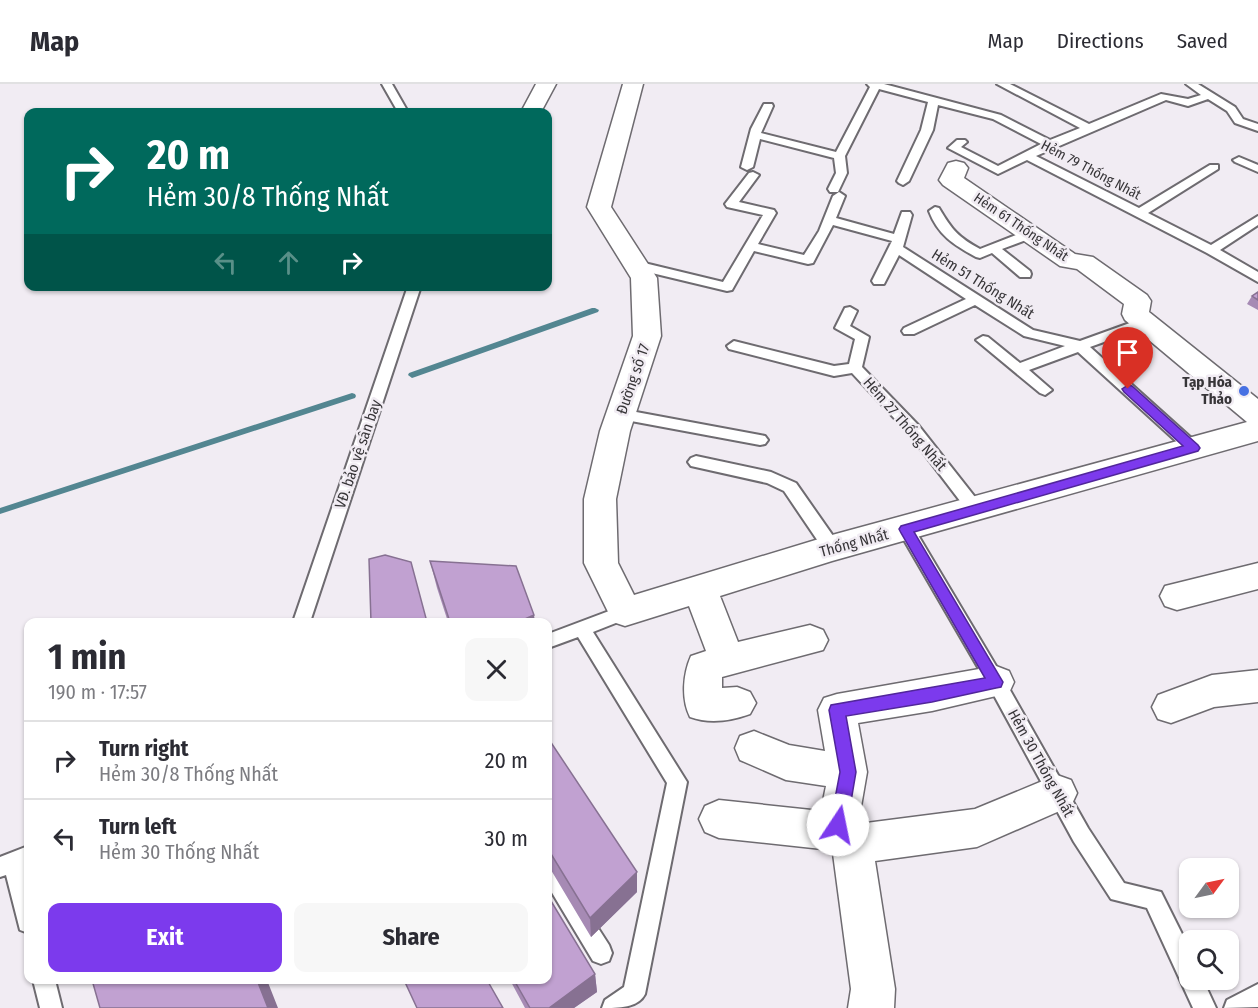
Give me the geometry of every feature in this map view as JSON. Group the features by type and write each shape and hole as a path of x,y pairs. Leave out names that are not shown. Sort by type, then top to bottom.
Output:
{"street":[{"path":"533,108 546,84"},
{"name":"Đường số 17","path":"625,612 601,563 600,499 620,414 648,336 644,278 598,207 633,84"},
{"name":"Hẻm 61 Thống Nhất","path":"956,168 951,180 1069,261 1084,262 1138,301 1135,314 1146,322 1254,432"},
{"name":"Thống Nhất","path":"625,612 832,548 1254,432"},
{"path":"1177,597 1258,576"},
{"path":"700,590 727,660"},
{"path":"737,703 703,705 704,667 810,640"},
{"path":"719,819 822,830 838,825 848,772 837,710 996,682"},
{"path":"1171,707 1212,691 1258,686"},
{"path":"754,748 786,762 848,772"},
{"path":"871,1008 873,989 852,845 977,828 1057,793"}],"lane":[{"path":"387,84 401,108"},
{"path":"839,156 874,84"},
{"name":"Hẻm 79 Thống Nhất","path":"874,84 909,88 934,100 997,117 1050,144"},
{"path":"1002,84 1089,128"},
{"path":"1194,85 1209,89 1231,109 1239,121 1258,128"},
{"path":"1050,144 1165,96 1188,103 1209,89"},
{"path":"903,181 927,130 934,100"},
{"path":"636,265 727,287 770,213 731,204 750,171 756,135 768,106"},
{"path":"749,246 808,260 825,231 841,178 842,162 839,156 756,135"},
{"path":"961,142 954,148 998,171 1028,156"},
{"name":"Hẻm 79 Thống Nhất","path":"1028,156 1050,144"},
{"name":"Hẻm 79 Thống Nhất","path":"1028,156 1211,250 1258,278"},
{"path":"1239,160 1258,169"},
{"path":"1139,213 1214,167"},
{"path":"935,211 940,227 957,242 980,254 1030,234"},
{"path":"879,281 897,243 906,215"},
{"name":"Hẻm 51 Thống Nhất","path":"828,220 897,243 1029,333 1079,345 1193,448"},
{"path":"1211,250 1258,220"},
{"path":"993,248 1025,274"},
{"name":"VĐ. bảo vệ sân bay","path":"302,618 414,291"},
{"path":"909,331 976,299"},
{"name":"Hẻm 27 Thống Nhất","path":"850,311 842,328 862,337 855,368 914,430 976,510"},
{"path":"1019,368 1146,322"},
{"path":"983,340 1045,390"},
{"path":"734,345 834,370 855,368"},
{"path":"620,414 760,440"},
{"path":"696,462 771,478 790,487 832,548"},
{"name":"Hẻm 30 Thống Nhất","path":"906,529 996,682 1057,793 1118,892 1154,899 1179,952"},
{"path":"552,640 625,612"},
{"path":"582,629 677,782 634,994 613,1008"},
{"path":"14,862 24,905"},
{"path":"552,874 601,953"},
{"path":"45,984 51,1008"},
{"path":"1197,990 1205,1008"},
{"path":"1235,1008 1258,995"}],"building":[{"path":"1258,292 1258,300 1252,296"},
{"path":"385,555 411,562 426,618 371,618 369,559"},
{"path":"430,561 516,566 534,615 527,618 449,618"},
{"path":"552,744 637,872 590,918 552,856"},
{"path":"552,903 595,974 549,1008 530,1008 516,984 552,984"},
{"path":"93,984 259,984 268,1008 100,1008"},
{"path":"406,984 489,984 503,1008 417,1008"}],"waterway":[{"path":"412,375 595,310"},
{"path":"0,511 352,396"}],"place":[{"name":"Tạp Hóa Thảo","path":"1244,391"}],"route":[{"path":"838,825 848,772 837,710 996,682 906,529 1193,448 1128,389"}]}
